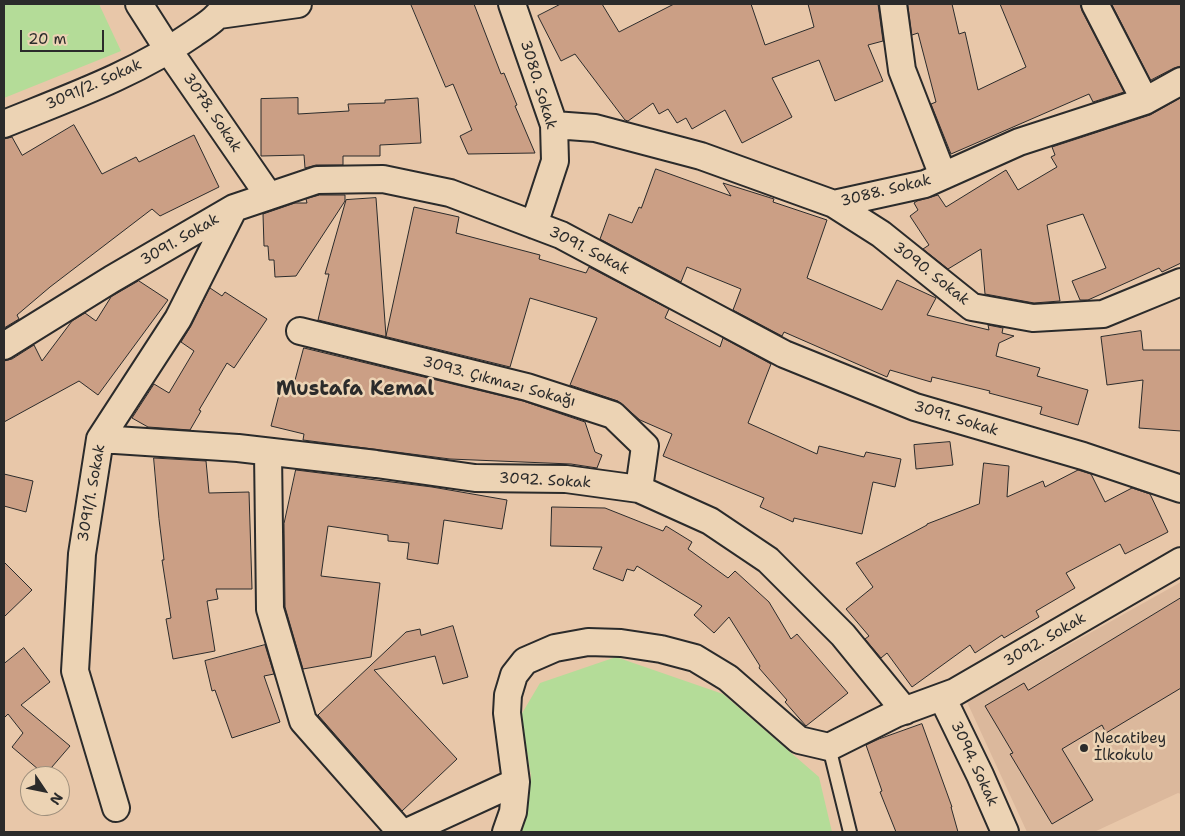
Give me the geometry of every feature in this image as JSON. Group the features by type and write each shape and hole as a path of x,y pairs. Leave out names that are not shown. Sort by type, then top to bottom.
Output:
{"street":[{"name":"3078. Sokak","path":"139,4 169,51 269,196"},
{"path":"223,10 298,4"},
{"name":"3080. Sokak","path":"512,4 554,125 555,161 534,225"},
{"path":"893,4 902,70 943,176"},
{"path":"1095,4 1145,101"},
{"name":"3091/2. Sokak","path":"4,124 106,82 169,51 223,10"},
{"name":"3088. Sokak","path":"554,125 595,128 701,156 834,204 925,184 1019,142 1145,101 1181,81"},
{"name":"3091. Sokak","path":"4,346 234,208 317,180 382,179 450,193 561,235 784,354 915,407 1083,456 1181,489"},
{"name":"3090. Sokak","path":"834,204 881,234 972,307 1034,318 1103,314 1181,282"},
{"name":"3091/1. Sokak","path":"116,808 75,671 82,554 100,439 178,319 234,208"},
{"name":"3093. Çıkmazı Sokağı","path":"300,332 527,387 612,415 645,446 639,489"},
{"name":"3092. Sokak","path":"100,439 268,452 475,478 566,479 639,489 710,521 768,560 843,635 905,711"},
{"path":"268,452 270,609 303,721 400,832"},
{"name":"3092. Sokak","path":"829,747 905,711 955,692 1181,561"},
{"path":"506,832 513,812 516,782 507,713 508,695 514,675 525,661 555,648 588,642 621,643 661,649 694,658 728,678 799,740 829,747"},
{"name":"3094. Sokak","path":"942,697 1005,832"},
{"path":"407,832 516,782"}],"lane":[{"path":"829,747 850,832"}],"shaded area":[{"name":"Necatibey İlkokulu","path":"1181,582 1181,794 1178,793 1094,832 1027,832 967,702"}],"green space":[{"path":"4,4 99,4 121,51 4,98"},
{"path":"616,657 723,694 819,777 832,832 522,832 526,818 531,776 521,715 540,683"}],"building":[{"path":"411,4 474,4 501,74 504,73 517,105 515,106 535,153 468,154 460,136 472,130 453,84 446,87"},
{"path":"561,4 602,4 619,32 674,4 751,4 765,45 814,27 808,4 878,4 883,41 868,45 883,81 835,101 819,60 772,78 792,117 742,143 725,110 692,129 686,118 677,123 668,109 659,114 653,103 628,121 625,120 575,54 561,61 538,16"},
{"path":"908,4 952,4 959,34 965,32 978,90 1026,67 1000,4 1080,4 1124,92 1093,102 1089,94 951,154 931,104 936,102 918,33 912,35"},
{"path":"1112,4 1181,4 1181,66 1151,80"},
{"path":"298,98 298,114 349,111 348,104 385,103 385,100 418,98 421,143 380,145 380,156 343,156 343,165 316,165 305,168 304,155 261,156 261,99"},
{"path":"1181,98 1181,263 1162,272 1159,268 1088,300 1080,300 1072,281 1106,268 1083,214 1047,225 1060,301 1034,303 985,294 981,249 948,269 923,249 929,245 910,216 918,210 914,203 917,201 938,195 946,207 1006,170 1018,190 1057,167 1051,157 1055,155 1052,147 1150,115"},
{"path":"74,125 102,174 136,157 139,162 194,135 219,187 160,216 152,209 50,287 17,315 19,319 4,328 4,139 12,137 22,155"},
{"path":"656,169 731,196 723,183 774,199 773,202 827,220 807,278 882,310 897,280 936,298 927,315 989,330 988,325 1003,328 1002,333 1014,336 999,343 996,356 1040,368 1037,376 1088,390 1078,425 1040,414 1042,407 989,393 990,391 932,377 931,382 890,370 887,377 784,332 782,336 733,310 741,289 687,267 681,282 600,239 609,214 632,223 639,207 641,208"},
{"path":"320,195 345,195 345,201 296,276 275,277 274,260 269,260 268,246 264,246 263,214 295,203 307,203 306,199"},
{"path":"376,198 386,336 414,207 459,217 456,233 540,255 539,259 586,273 589,267 669,309 665,318 720,347 723,338 771,364 748,423 817,454 819,446 864,457 866,452 901,459 895,487 873,482 862,534 794,518 793,522 760,507 764,498 663,456 672,434 640,420 618,401 570,385 597,318 530,298 510,367 318,320 329,274 325,274 346,200"},
{"path":"139,281 168,300 98,395 79,381 4,422 4,361 12,359 34,345 42,361 72,321 85,313 96,321 111,297"},
{"path":"210,288 222,296 225,292 267,319 234,368 227,363 199,410 201,411 190,430 148,427 132,418 154,384 169,393 194,351 181,342"},
{"path":"1141,331 1143,350 1181,350 1181,431 1139,428 1143,380 1107,385 1101,337"},
{"path":"304,348 523,401 585,422 595,452 602,455 597,468 571,464 450,459 303,440 304,434 271,426 281,387 292,390"},
{"path":"950,442 953,465 916,469 914,445"},
{"path":"154,458 206,461 209,493 249,492 252,589 216,589 218,599 207,601 215,651 173,659 166,619 171,618 162,560 164,560"},
{"path":"984,463 1009,466 1007,497 1043,481 1045,487 1078,470 1091,474 1105,502 1132,488 1150,494 1168,532 1125,554 1120,544 1066,573 1075,588 1036,611 1039,617 1004,638 1002,635 975,653 970,645 912,687 887,653 881,658 865,639 869,636 846,609 873,587 856,563 927,524 979,504"},
{"path":"296,470 432,487 507,500 502,529 444,520 438,564 407,559 409,543 388,541 388,535 328,526 321,576 380,583 371,657 303,669 285,607 284,524"},
{"path":"4,474 33,481 26,512 4,506"},
{"path":"552,507 605,508 663,531 666,526 692,542 688,549 728,578 735,571 769,602 791,639 797,634 848,693 806,726 785,702 787,700 759,668 760,666 729,617 714,633 694,615 702,606 637,566 634,571 627,569 623,581 593,569 602,547 551,546"},
{"path":"4,562 32,590 4,617"},
{"path":"1181,598 1181,688 1106,733 1102,725 1062,749 1093,800 1052,824 1010,754 1013,753 985,706 1024,683 1028,690"},
{"path":"453,626 468,677 443,684 435,656 374,670 457,759 402,811 318,715 406,632 420,629 421,635"},
{"path":"265,645 274,674 264,676 280,722 232,738 215,690 212,691 205,661"},
{"path":"24,648 50,682 21,705 70,746 53,766 34,766 12,747 23,733 8,714 4,718 4,664"},
{"path":"922,724 952,807 958,832 896,832 880,792 882,791 866,745"}],"place":[{"name":"Necatibey İlkokulu","path":"1084,748"}],"district":[{"name":"Mustafa Kemal","path":"355,390"}]}
